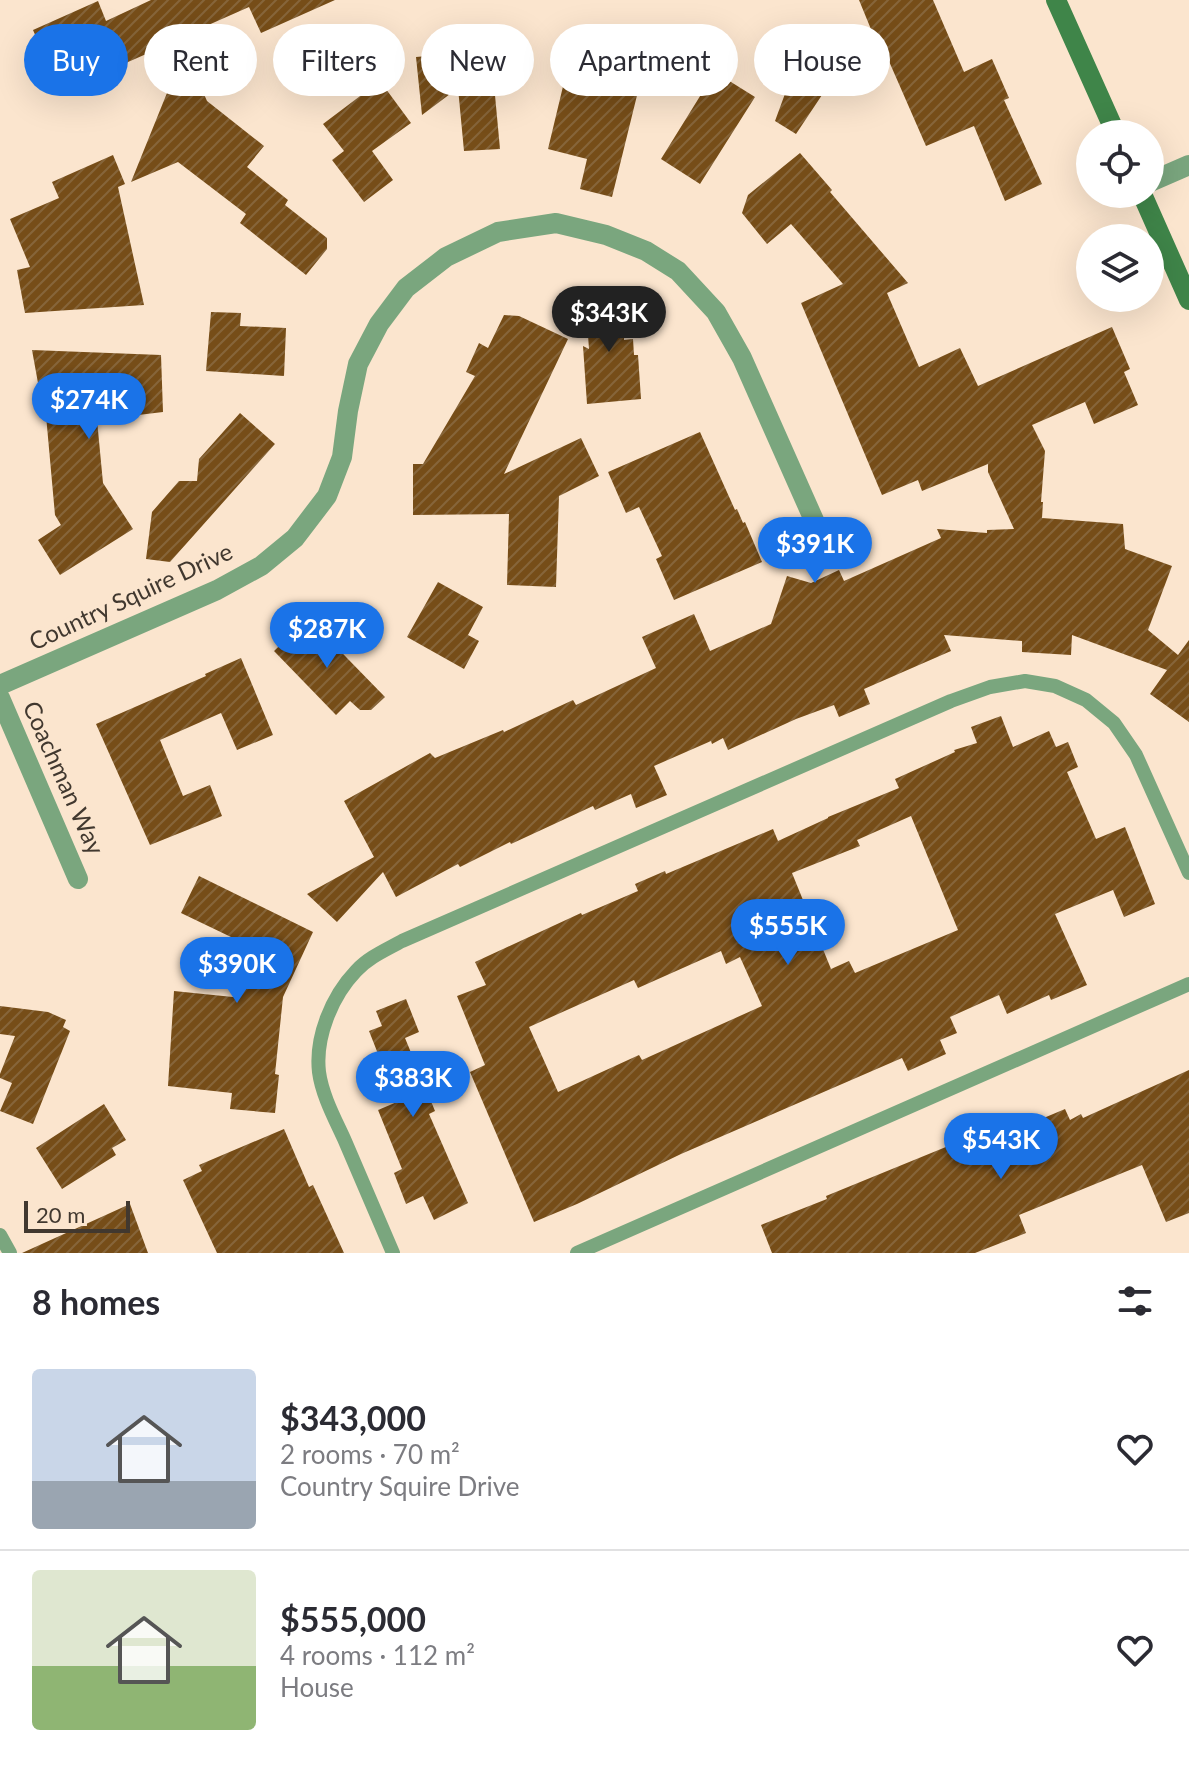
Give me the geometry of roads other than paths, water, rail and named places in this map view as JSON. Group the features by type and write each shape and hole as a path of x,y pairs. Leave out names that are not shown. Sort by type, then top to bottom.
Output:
{"main road":[{"path":"1056,0 1110,120"},
{"path":"1148,208 1189,300"}],"street":[{"path":"1164,176 1189,165"},
{"name":"Country Squire Drive","path":"0,685 217,590 261,566 295,538 327,496 342,457 358,364 379,324 406,288 446,257 498,232 556,223 606,235 646,251 678,271 716,312 742,358 825,545"},
{"name":"Coachman Way","path":"0,698 78,879"}],"lane":[{"path":"393,1253 329,1104 319,1073 319,1047 328,1016 355,971 373,956 402,941 951,701 990,687 1025,681 1055,686 1086,700 1114,723 1136,755 1189,873"},
{"path":"577,1253 1189,984"},
{"path":"0,1235 10,1253"}]}
